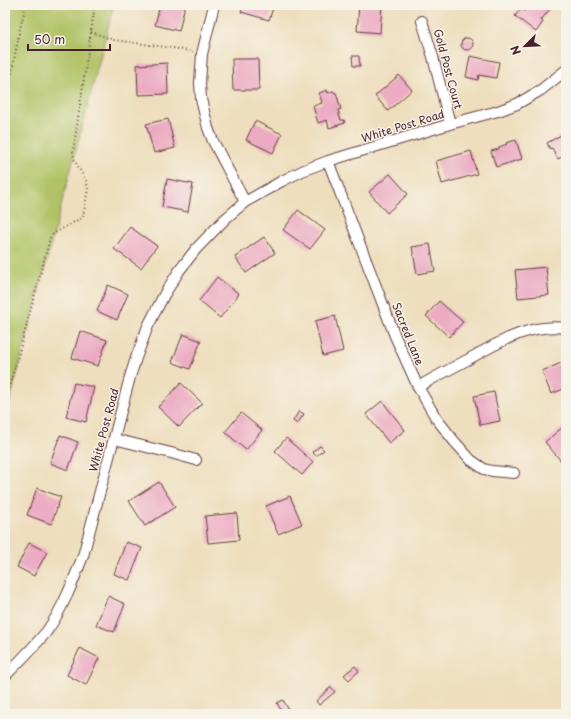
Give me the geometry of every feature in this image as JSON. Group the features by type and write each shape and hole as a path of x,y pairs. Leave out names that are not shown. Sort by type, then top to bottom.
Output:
{"street":[{"path":"214,5 202,54 200,83 201,99 208,128 213,141 245,202"},
{"name":"Gold Post Court","path":"422,21 450,124"},
{"name":"White Post Road","path":"5,676 30,651 47,630 61,608 73,584 83,556 136,358 148,326 164,294 178,271 196,249 225,219 245,202 302,171 328,161 498,111 517,104 541,90 566,70"},
{"name":"Sacred Lane","path":"328,161 395,336 418,387 436,418 471,460 484,469 514,473"},
{"path":"418,387 516,334 537,329 566,328"},
{"path":"114,439 196,460"}],"path":[{"path":"5,109 20,28 26,5"},
{"path":"5,400 50,238 53,234 83,217 88,188 74,158 73,152 94,12 93,5"},
{"path":"91,32 114,40 173,48 202,54"}],"green space":[{"path":"5,5 114,5 5,419"}],"building":[{"path":"160,5 185,5 179,31 155,25"},
{"path":"243,5 274,5 269,20 241,12"},
{"path":"359,5 382,6 380,33 357,31"},
{"path":"529,5 553,5 541,20 543,22 536,32 515,16 521,8 525,11"},
{"path":"467,38 471,40 473,44 471,48 467,50 463,48 461,44 463,40"},
{"path":"352,56 359,56 360,66 353,66"},
{"path":"470,56 499,62 496,78 479,75 478,80 466,77"},
{"path":"232,59 258,59 259,90 233,90"},
{"path":"167,63 168,94 138,95 137,65"},
{"path":"399,75 412,90 388,111 375,96"},
{"path":"327,90 328,93 332,91 336,93 341,109 338,110 339,115 341,120 344,120 345,123 329,128 327,120 318,123 313,106 322,103 319,93"},
{"path":"168,119 175,148 154,153 146,124"},
{"path":"255,121 282,134 273,153 246,140"},
{"path":"566,133 566,155 558,159 552,148 550,149 547,143"},
{"path":"516,140 522,159 496,167 491,151 499,149 499,147 507,144 506,143"},
{"path":"471,151 477,174 442,184 436,161"},
{"path":"390,174 408,194 387,213 369,192"},
{"path":"167,179 193,184 188,212 162,207"},
{"path":"298,210 325,230 310,249 283,230"},
{"path":"130,227 157,246 141,268 114,249"},
{"path":"264,237 275,253 246,273 235,257"},
{"path":"430,244 435,271 417,274 412,247"},
{"path":"546,267 549,295 518,298 515,270"},
{"path":"217,277 239,294 220,318 199,301"},
{"path":"108,285 128,294 117,320 97,311"},
{"path":"439,301 463,322 449,337 426,316"},
{"path":"335,316 343,351 323,356 315,321"},
{"path":"80,331 107,340 98,366 72,358"},
{"path":"183,334 201,341 190,369 172,362"},
{"path":"566,361 566,388 551,394 542,371"},
{"path":"74,383 94,387 86,422 66,417"},
{"path":"181,383 202,403 179,427 158,407"},
{"path":"494,392 500,421 480,425 474,396"},
{"path":"382,401 405,430 389,443 366,414"},
{"path":"299,411 304,414 297,424 293,421"},
{"path":"241,413 262,430 246,450 225,432"},
{"path":"564,426 566,428 566,467 545,442"},
{"path":"60,435 78,442 68,470 50,463"},
{"path":"286,438 313,462 302,475 275,451"},
{"path":"320,446 324,450 316,456 312,452"},
{"path":"159,482 175,507 145,526 129,501"},
{"path":"37,488 61,497 51,524 27,515"},
{"path":"290,496 302,524 278,534 266,506"},
{"path":"237,513 239,540 208,543 205,516"},
{"path":"126,542 142,548 129,580 114,574"},
{"path":"29,543 47,552 34,576 17,567"},
{"path":"108,596 125,604 114,632 96,625"},
{"path":"5,606 9,612 5,614"},
{"path":"80,648 99,658 86,685 67,675"},
{"path":"355,666 359,671 349,680 344,675"},
{"path":"331,687 335,692 319,705 316,701"},
{"path":"283,700 291,714 283,714 277,703"}]}
